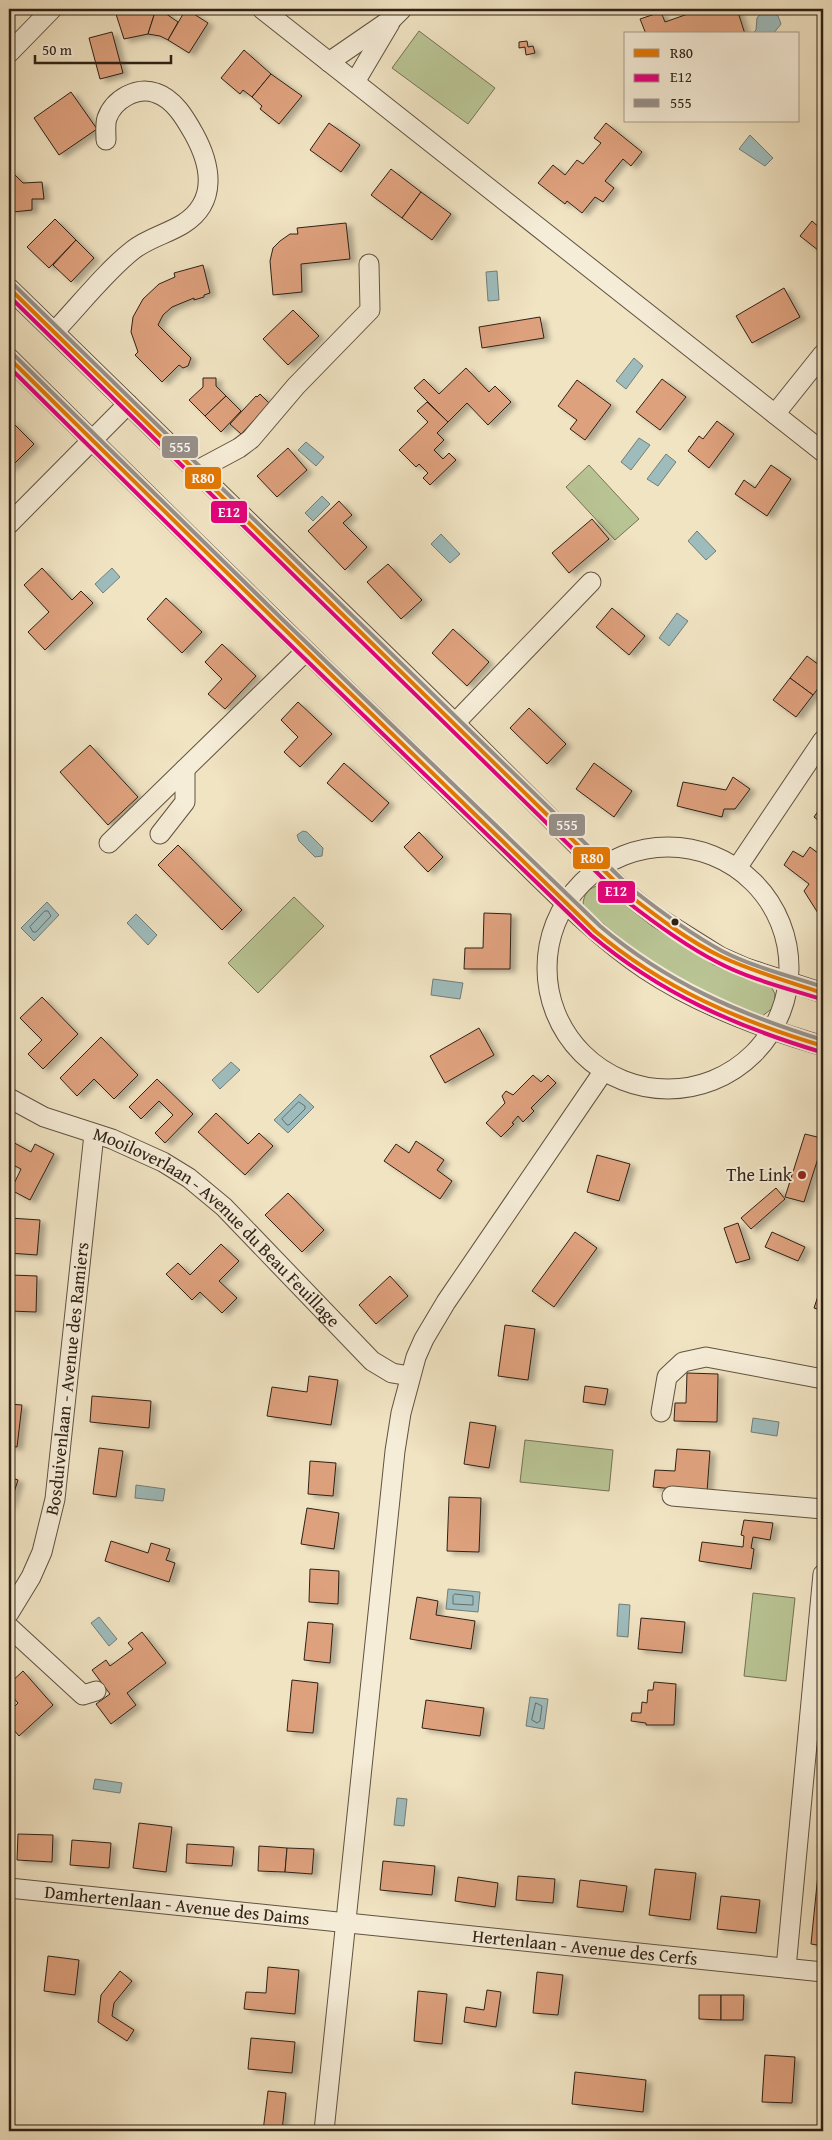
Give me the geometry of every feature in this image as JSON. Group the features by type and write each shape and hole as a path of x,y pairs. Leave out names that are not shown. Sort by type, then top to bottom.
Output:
{"street":[{"path":"9,53 52,9"},
{"path":"262,9 823,452"},
{"path":"329,62 398,13"},
{"path":"355,82 398,13"},
{"path":"54,332 134,249 182,225 195,215 204,204 208,174 205,158 190,127 179,110 164,96 146,91 134,92 124,97 110,112 106,120 106,140"},
{"path":"196,471 251,439 296,386 370,310 369,264"},
{"path":"9,288 455,724 599,868 657,917 695,942 746,968 823,993"},
{"path":"775,414 823,354"},
{"path":"9,358 566,904 615,946 646,969 722,1010 771,1031 823,1046"},
{"path":"9,524 128,404"},
{"path":"455,724 590,582"},
{"path":"109,843 306,651"},
{"path":"737,868 823,740"},
{"path":"160,834 185,802 185,769"},
{"path":"673,846 698,850 721,858 737,868 750,878 773,906 786,935 789,959 788,982 783,1005 771,1031 746,1063 710,1084 681,1090 642,1088 603,1072 585,1058 560,1024 548,989 547,960 552,934 566,904 599,868 602,863 643,849 673,846"},
{"path":"324,2131 395,1451 410,1376 424,1339 446,1302 603,1072"},
{"name":"Mooiloverlaan - Avenue du Beau Feuillage","path":"9,1098 44,1117 112,1139 163,1162 188,1178 224,1207 372,1362 392,1373 410,1376"},
{"name":"Bosduivenlaan - Avenue des Ramiers","path":"9,1613 31,1577 42,1552 55,1500 94,1134"},
{"path":"661,1412 666,1377 683,1362 706,1357 823,1379"},
{"path":"672,1496 823,1509"},
{"path":"786,1968 823,1574"},
{"path":"9,1627 83,1696 96,1691"},
{"name":"Damhertenlaan - Avenue des Daims","path":"9,1888 345,1924"},
{"name":"Hertenlaan - Avenue des Cerfs","path":"345,1924 823,1972"}],"green space":[{"path":"419,31 495,88 468,124 392,68"},
{"path":"589,465 639,519 615,540 566,487"},
{"path":"607,886 770,984 775,994 774,1007 761,1017 723,1005 633,953 583,906 584,898 588,892 593,887"},
{"path":"294,897 324,926 258,993 228,963"},
{"path":"525,1440 613,1450 609,1491 520,1482"},
{"path":"753,1593 795,1598 786,1681 744,1676"}],"water":[{"path":"772,11 778,16 781,24 775,32 754,32 756,30 757,18 762,12"},
{"path":"750,135 773,158 765,166 739,149"},
{"path":"497,271 499,300 488,301 486,272"},
{"path":"634,358 643,366 626,389 616,381"},
{"path":"639,438 650,445 631,470 621,462"},
{"path":"306,442 324,457 316,466 298,450"},
{"path":"666,454 676,462 658,486 647,479"},
{"path":"322,496 330,504 313,521 305,513"},
{"path":"697,531 716,551 706,560 688,541"},
{"path":"441,534 460,554 450,563 431,544"},
{"path":"112,568 120,577 103,593 95,584"},
{"path":"677,613 688,621 669,646 659,638"},
{"path":"303,831 307,832 323,848 322,856 315,857 299,841 297,835"},
{"path":"47,902 59,915 34,941 21,928"},
{"path":"136,914 157,935 148,945 127,923"},
{"path":"433,979 463,983 460,999 431,995"},
{"path":"231,1062 240,1070 220,1089 212,1080"},
{"path":"300,1094 314,1107 288,1133 274,1120"},
{"path":"753,1418 779,1422 777,1436 751,1432"},
{"path":"136,1485 165,1489 163,1501 135,1498"},
{"path":"448,1589 480,1592 478,1612 446,1609"},
{"path":"619,1604 630,1605 628,1637 617,1636"},
{"path":"99,1617 117,1639 109,1646 91,1623"},
{"path":"530,1697 548,1699 544,1729 526,1726"},
{"path":"95,1779 122,1783 120,1793 93,1789"},
{"path":"397,1798 407,1799 404,1826 394,1825"}],"building":[{"path":"124,9 156,9 148,34 124,39 115,11"},
{"path":"156,9 159,9 178,22 168,40 160,36 148,34"},
{"path":"186,9 208,23 189,53 168,40"},
{"path":"702,9 737,9 744,32 645,32 640,19 661,12 665,22"},
{"path":"112,32 123,73 100,79 89,38"},
{"path":"527,41 528,47 533,46 535,53 526,55 525,47 519,48 519,42"},
{"path":"244,50 271,74 252,97 243,90 240,94 221,78"},
{"path":"271,74 302,96 279,124 260,109 262,106 252,97"},
{"path":"71,92 97,129 59,155 34,118"},
{"path":"329,123 360,145 341,172 310,150"},
{"path":"606,123 642,152 631,166 623,159 605,181 614,188 603,202 595,197 582,213 567,201 565,204 538,183 553,165 565,175 577,160 583,164 601,143 594,138"},
{"path":"9,169 23,183 42,182 44,199 32,199 32,210 13,212 9,209"},
{"path":"391,169 421,192 402,218 371,195"},
{"path":"421,192 451,214 432,240 402,218"},
{"path":"55,219 76,240 49,268 27,247"},
{"path":"812,221 823,231 823,254 800,236"},
{"path":"346,223 350,259 301,264 302,292 273,295 270,261 273,248 280,241 290,234 298,234 297,228"},
{"path":"76,240 94,258 71,282 53,265"},
{"path":"203,265 210,293 204,295 204,297 194,300 194,298 172,307 163,315 158,325 191,358 188,366 183,368 179,365 162,382 135,355 138,352 131,332 133,317 143,299 159,284 175,277 174,273"},
{"path":"784,288 800,317 752,343 736,316"},
{"path":"293,310 319,336 288,365 263,339"},
{"path":"540,317 544,338 482,348 479,327"},
{"path":"466,368 489,392 495,386 511,402 488,425 467,403 448,422 414,388 424,379 439,394"},
{"path":"203,378 216,378 216,386 226,396 205,416 189,400 203,387"},
{"path":"662,379 686,397 660,430 636,412"},
{"path":"577,380 611,405 585,440 570,429 577,420 558,406"},
{"path":"260,394 270,404 241,434 230,424"},
{"path":"226,396 241,411 221,432 205,416"},
{"path":"427,402 448,422 437,433 444,440 434,450 443,459 449,453 456,460 430,485 423,478 428,473 419,464 416,467 399,450 428,422 417,411"},
{"path":"10,420 34,444 9,469 9,422"},
{"path":"717,421 734,434 709,468 688,451 699,436 703,439"},
{"path":"288,448 307,470 277,497 257,476"},
{"path":"771,465 791,479 767,516 735,494 744,480 755,488"},
{"path":"339,501 352,515 343,523 367,547 345,570 308,531"},
{"path":"592,519 609,539 569,573 552,553"},
{"path":"388,564 422,600 401,619 367,582"},
{"path":"42,568 72,600 81,591 93,603 45,650 28,632 49,612 24,585"},
{"path":"166,598 202,632 182,653 147,619"},
{"path":"612,608 645,636 629,655 596,627"},
{"path":"453,629 489,662 467,686 432,653"},
{"path":"222,644 256,676 225,709 208,694 222,679 205,662"},
{"path":"807,656 823,668 823,682 813,695 790,678"},
{"path":"790,678 813,695 796,717 773,700"},
{"path":"298,702 332,734 300,767 284,752 298,737 281,720"},
{"path":"529,708 566,744 547,764 510,728"},
{"path":"90,745 138,797 108,825 60,772"},
{"path":"344,763 389,803 372,822 327,783"},
{"path":"594,763 632,791 614,817 576,789"},
{"path":"733,777 750,789 735,809 724,809 722,817 677,806 683,782 726,790"},
{"path":"823,804 823,824 814,817"},
{"path":"419,832 443,857 428,872 404,847"},
{"path":"178,845 242,910 222,930 158,865"},
{"path":"810,847 823,857 823,921 804,891 809,884 784,865 793,851 803,857"},
{"path":"484,913 511,914 510,969 464,969 465,948 483,948"},
{"path":"42,997 78,1034 43,1069 28,1054 42,1040 20,1018"},
{"path":"479,1028 494,1055 445,1083 430,1056"},
{"path":"101,1037 138,1075 114,1099 94,1079 77,1096 60,1078"},
{"path":"533,1075 541,1082 548,1075 556,1083 531,1108 534,1111 523,1122 518,1116 512,1123 514,1124 501,1137 486,1123 505,1103 502,1096 506,1091 513,1095"},
{"path":"157,1079 193,1114 165,1143 155,1133 173,1115 159,1101 141,1119 129,1107"},
{"path":"216,1113 248,1144 259,1133 273,1146 245,1175 198,1132"},
{"name":"The Link","path":"823,1117 823,1153 820,1152 804,1202 785,1197 805,1134 817,1137"},
{"path":"9,1140 31,1152 35,1144 54,1154 30,1200 11,1190 21,1169 9,1163"},
{"path":"416,1141 444,1160 437,1170 452,1181 440,1199 384,1161 396,1144 409,1153"},
{"path":"597,1155 630,1164 619,1201 587,1192"},
{"path":"776,1188 785,1199 751,1229 741,1218"},
{"path":"288,1193 324,1230 302,1252 265,1215"},
{"path":"10,1218 40,1220 37,1255 9,1253"},
{"path":"738,1223 750,1259 736,1263 724,1228"},
{"path":"575,1232 597,1248 554,1307 532,1291"},
{"path":"772,1232 805,1247 798,1261 765,1247"},
{"path":"221,1244 239,1261 219,1281 237,1298 222,1313 200,1292 192,1300 166,1274 178,1263 190,1275"},
{"path":"11,1275 37,1276 36,1312 10,1311"},
{"path":"390,1276 408,1296 376,1324 359,1305"},
{"path":"823,1281 823,1311 814,1308"},
{"path":"505,1325 535,1329 528,1380 498,1376"},
{"path":"687,1373 718,1374 717,1422 674,1421 675,1403 686,1403"},
{"path":"309,1376 338,1380 331,1425 267,1416 272,1387 307,1392"},
{"path":"585,1386 608,1389 605,1405 583,1402"},
{"path":"92,1396 151,1401 149,1428 90,1422"},
{"path":"9,1404 22,1405 17,1447 9,1446"},
{"path":"470,1422 496,1426 489,1468 464,1464"},
{"path":"99,1448 123,1451 116,1497 93,1494"},
{"path":"677,1449 710,1451 707,1492 653,1487 655,1470 675,1471"},
{"path":"310,1461 336,1463 333,1496 308,1494"},
{"path":"9,1477 18,1480 9,1508"},
{"path":"449,1497 481,1498 479,1552 447,1551"},
{"path":"307,1508 339,1513 334,1549 301,1544"},
{"path":"744,1520 773,1523 770,1540 753,1537 751,1548 754,1549 751,1569 699,1561 702,1542 743,1547 744,1536 741,1535"},
{"path":"111,1541 148,1553 151,1543 170,1549 166,1560 175,1563 169,1582 105,1561"},
{"path":"310,1569 339,1571 338,1604 309,1602"},
{"path":"417,1597 438,1601 436,1615 475,1621 471,1649 410,1639"},
{"path":"641,1618 685,1622 682,1653 638,1649"},
{"path":"308,1622 333,1624 330,1663 304,1660"},
{"path":"142,1632 166,1663 127,1693 136,1705 111,1724 96,1704 110,1694 92,1670 106,1660 110,1666 133,1649 128,1643"},
{"path":"23,1671 53,1705 19,1736 9,1724 9,1712 18,1703 9,1693 9,1684"},
{"path":"292,1680 318,1683 313,1733 287,1731"},
{"path":"654,1682 676,1684 674,1725 646,1725 646,1723 631,1721 632,1713 641,1713 642,1702 647,1703 648,1690 653,1690"},
{"path":"426,1700 484,1708 480,1736 422,1728"},
{"path":"139,1823 172,1827 166,1872 133,1868"},
{"path":"18,1834 53,1835 52,1862 17,1860"},
{"path":"72,1840 111,1843 109,1868 70,1865"},
{"path":"187,1844 234,1847 232,1866 186,1863"},
{"path":"259,1846 287,1848 285,1872 258,1871"},
{"path":"287,1848 314,1849 312,1874 285,1872"},
{"path":"383,1861 435,1866 432,1895 380,1890"},
{"path":"655,1869 696,1873 690,1920 649,1915"},
{"path":"818,1874 823,1874 823,1946 811,1944"},
{"path":"518,1876 555,1879 553,1903 516,1900"},
{"path":"458,1877 498,1883 495,1907 455,1901"},
{"path":"580,1880 627,1886 623,1912 577,1907"},
{"path":"721,1896 760,1900 756,1933 717,1929"},
{"path":"48,1956 79,1960 75,1995 44,1991"},
{"path":"268,1967 299,1970 295,2014 244,2009 246,1992 266,1993"},
{"path":"120,1971 132,1981 114,2003 112,2016 134,2030 127,2041 98,2022 101,1995"},
{"path":"537,1972 563,1975 558,2015 533,2013"},
{"path":"487,1990 501,1992 496,2027 464,2022 466,2007 484,2010"},
{"path":"418,1991 447,1994 442,2044 414,2041"},
{"path":"699,1995 721,1995 721,2020 699,2019"},
{"path":"721,1995 744,1995 743,2020 721,2020"},
{"path":"251,2038 295,2042 292,2073 248,2069"},
{"path":"765,2055 795,2057 792,2103 762,2102"},
{"path":"575,2072 646,2080 643,2112 572,2104"},
{"path":"823,2082 823,2123 818,2123"},
{"path":"268,2091 286,2093 282,2131 263,2131"}],"transit line":[{"name":"555","path":"13,284 633,890 676,922 722,951 759,967 823,987"},
{"name":"R80","path":"9,288 629,895 662,920 710,951 759,972 823,993"},
{"name":"E12","path":"9,296 625,900 669,933 717,962 755,978 821,999"},
{"name":"555","path":"13,354 282,619 600,926 651,964 705,995 733,1008 823,1040"},
{"name":"R80","path":"9,358 595,931 621,952 648,970 703,1001 761,1025 823,1046"},
{"name":"E12","path":"9,367 273,628 591,935 644,975 700,1006 759,1031 821,1052"}],"place":[{"name":"The Link","path":"802,1175"}]}
